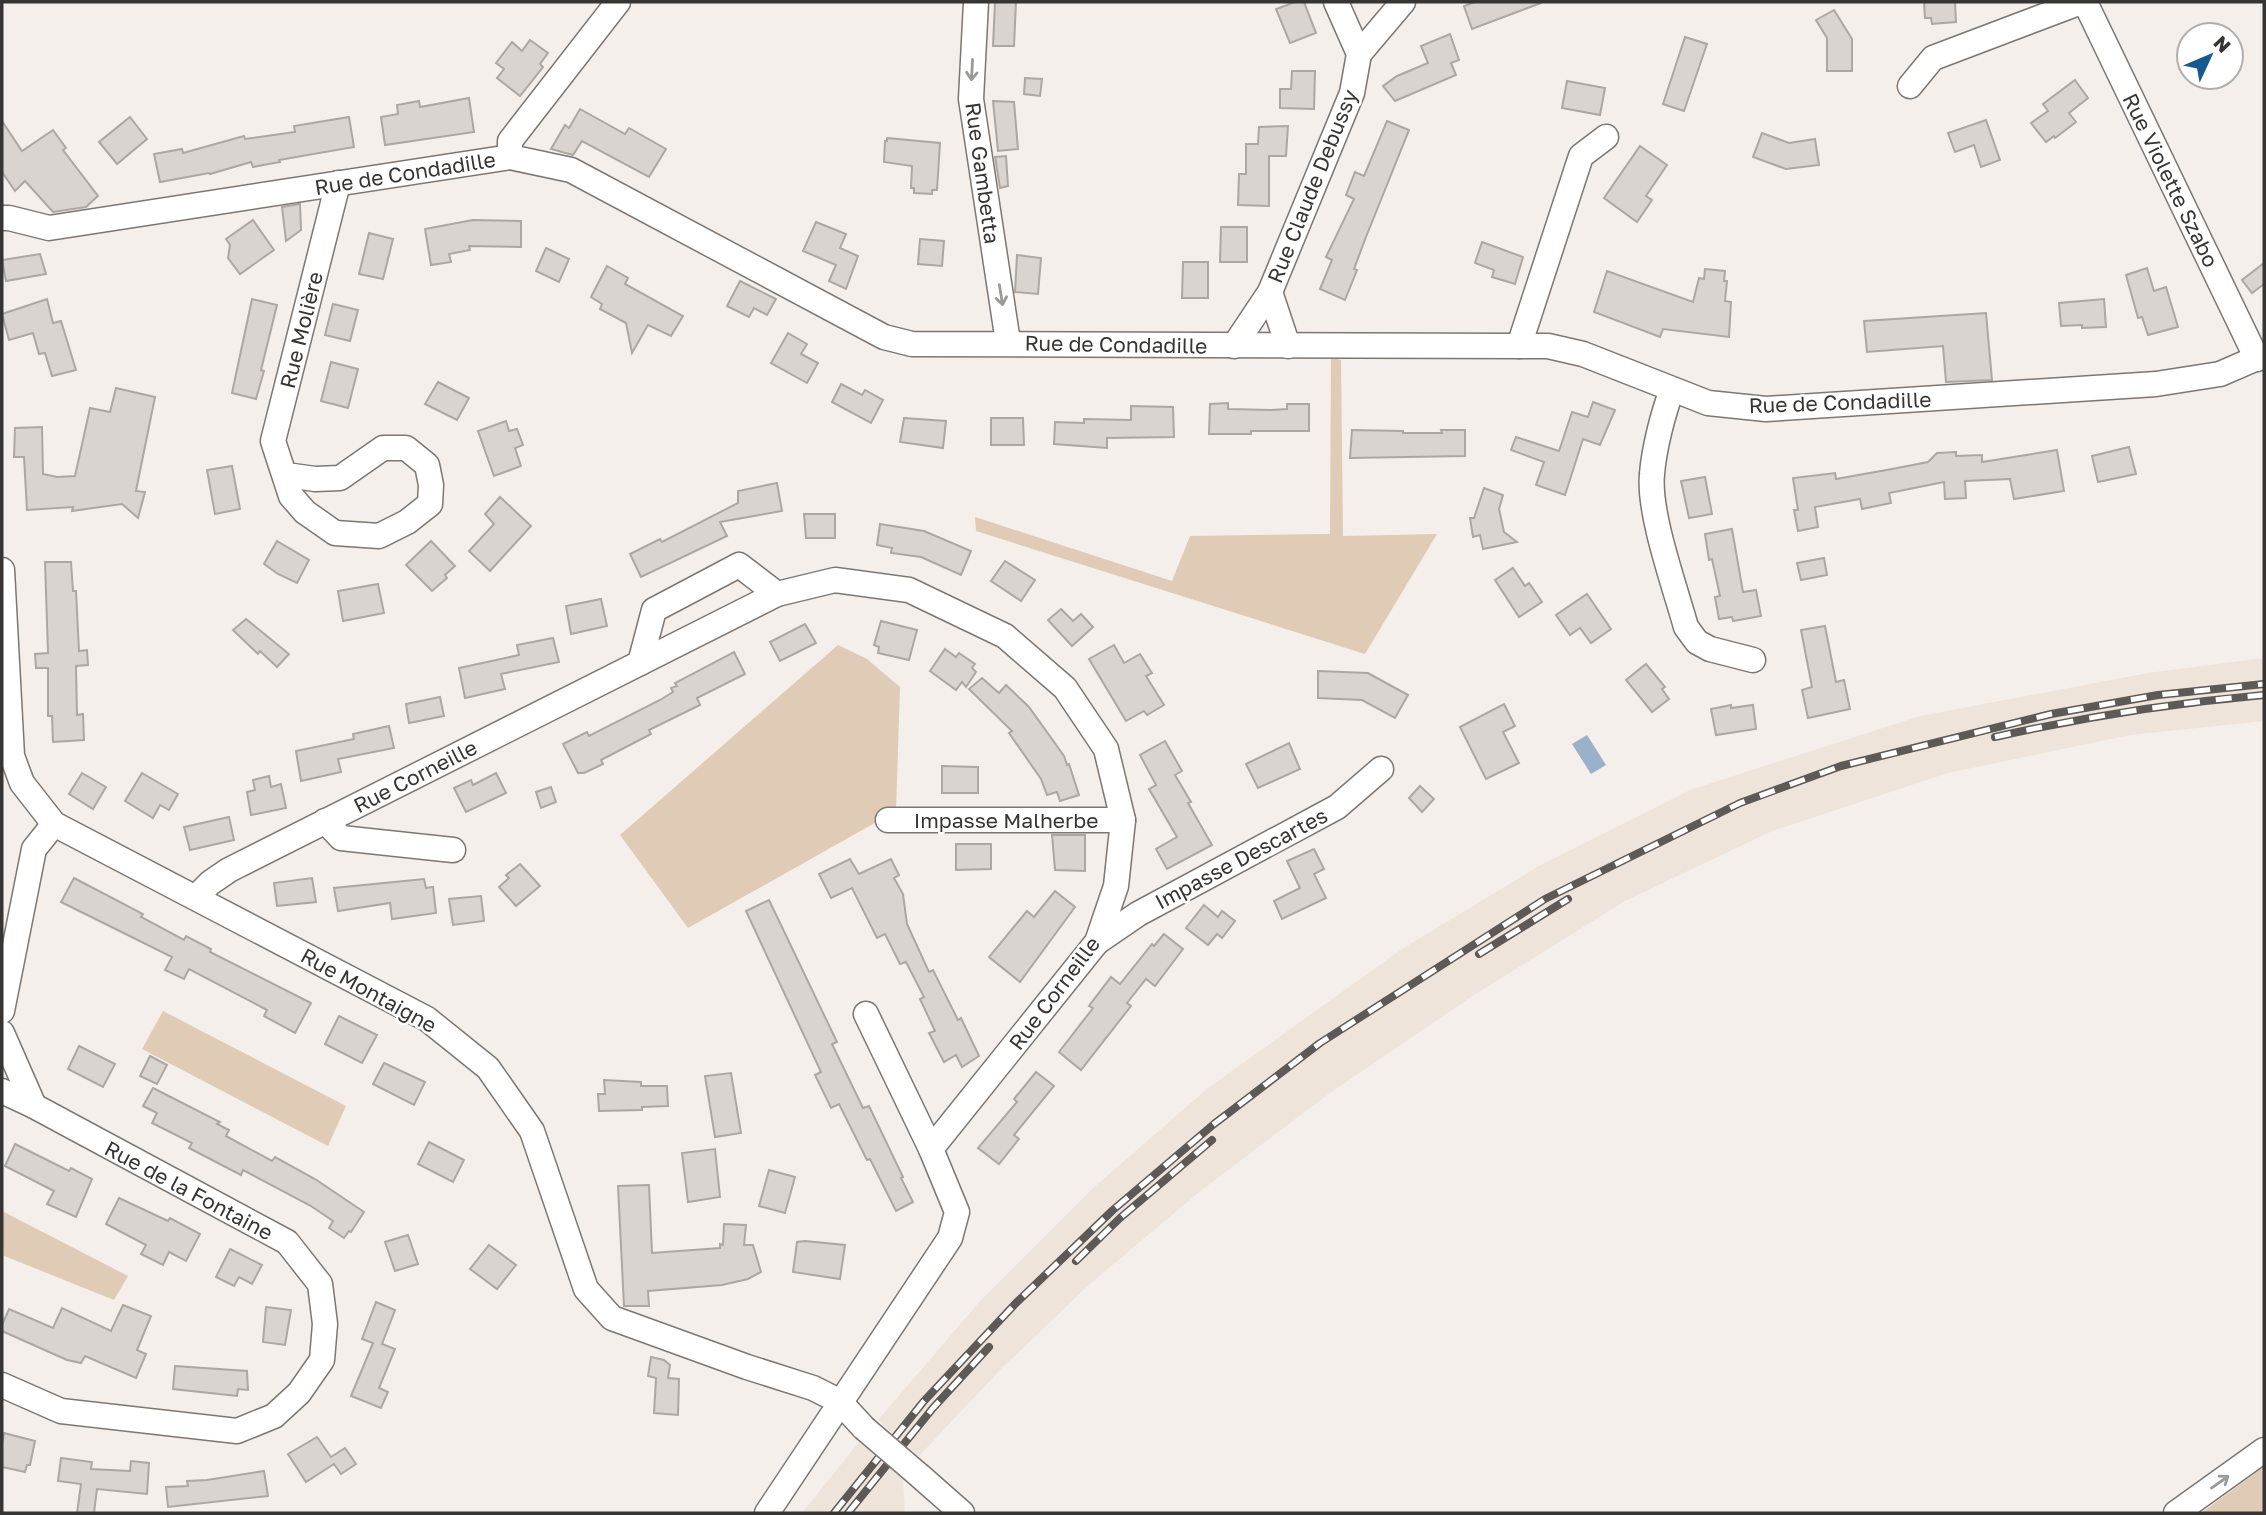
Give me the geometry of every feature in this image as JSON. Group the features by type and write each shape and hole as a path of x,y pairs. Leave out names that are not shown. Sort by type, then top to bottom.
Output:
{"street":[{"path":"510,157 510,141 618,2"},
{"name":"Rue Gambetta","path":"976,2 971,99 1009,342"},
{"path":"1336,2 1359,54 1403,2"},
{"name":"Rue Violette Szabo","path":"1910,86 1933,58 2083,2 2261,357"},
{"name":"Rue Claude Debussy","path":"1234,346 1270,292 1352,93 1359,54"},
{"path":"1519,346 1581,156 1606,137"},
{"name":"Rue de Condadille","path":"2,218 49,228 510,157 571,170 884,337 912,344 1009,342 1234,346 1548,346 1583,354 1708,403 1766,409 2156,384 2220,374 2261,357"},
{"name":"Rue Molière","path":"286,475 315,479 340,478 383,448 406,448 427,465 431,485 430,505 407,522 379,536 335,533 304,512 291,496 273,441 338,183"},
{"name":"Rue Claude Debussy","path":"1270,292 1288,346"},
{"path":"1672,390 1651,476 1656,515 1686,627 1697,642 1710,649 1753,660"},
{"path":"640,663 654,610 739,565 777,594"},
{"name":"Rue Montaigne","path":"2,570 12,785 36,804 54,824 427,1018 488,1068 532,1131 586,1289 612,1318 813,1388 839,1401 864,1428 962,1513"},
{"name":"Rue Corneille","path":"196,897 229,870 777,594 835,580 909,590 1005,636 1065,688 1106,749 1123,820 1116,886 1097,942 930,1149"},
{"name":"Impasse Descartes","path":"1097,942 1138,914 1337,807 1381,769"},
{"name":"Impasse Malherbe","path":"888,821 1123,820"},
{"path":"325,821 341,838 453,850"},
{"path":"2,1011 34,849 54,824"},
{"path":"767,1513 834,1415 839,1401 950,1238 957,1212 866,1014"},
{"path":"2,1033 34,1106"},
{"name":"Rue de la Fontaine","path":"2,1091 287,1242 320,1284 325,1324 323,1360 299,1393 274,1416 237,1431 61,1412 2,1385"},
{"path":"2176,1513 2264,1450"}],"shaded area":[{"path":"1331,357 1341,360 1343,536 1437,534 1365,654 976,531 975,517 1172,581 1190,536 1330,534"},
{"path":"838,645 867,659 900,687 896,811 688,928 620,835"},
{"path":"2264,658 2264,721 2130,735 1948,773 1772,831 1625,901 1471,997 1330,1093 1203,1189 1091,1283 1001,1369 919,1456 878,1420 981,1300 1092,1189 1208,1088 1402,949 1539,866 1690,790 1920,716 2148,673"},
{"path":"163,1011 346,1106 328,1146 142,1049"},
{"path":"2,1211 128,1276 114,1300 2,1255"},
{"path":"859,1442 903,1479 905,1513 802,1513"},
{"path":"2264,1467 2264,1513 2201,1513"}],"water":[{"path":"1587,735 1606,765 1591,774 1572,744"}],"building":[{"path":"995,2 1016,2 1014,46 993,46"},
{"path":"1295,2 1304,2 1316,33 1290,43 1276,9"},
{"path":"1475,2 1541,3 1472,29 1464,6"},
{"path":"1924,2 1955,2 1956,22 1932,24 1931,18 1925,18"},
{"path":"1834,10 1852,39 1852,71 1827,71 1827,38 1816,20"},
{"path":"1450,34 1459,60 1451,63 1456,75 1395,101 1383,86 1397,76 1428,63 1421,46"},
{"path":"1685,37 1707,44 1684,111 1663,104"},
{"path":"530,40 548,53 540,64 543,67 520,96 497,78 504,69 496,63 512,42 522,51"},
{"path":"1292,71 1315,71 1314,109 1280,108 1280,89 1291,89"},
{"path":"1025,78 1042,79 1040,96 1024,94"},
{"path":"2075,80 2088,98 2069,113 2076,122 2046,142 2031,123 2048,111 2043,104"},
{"path":"1567,81 1605,88 1600,115 1562,108"},
{"path":"469,98 474,132 385,145 381,117 398,114 397,105 419,101 420,107"},
{"path":"993,101 1014,102 1018,149 998,151"},
{"path":"580,109 625,134 629,128 666,149 649,177 582,141 573,155 551,149 565,125 569,128"},
{"path":"130,117 147,139 117,164 99,142"},
{"path":"349,117 354,147 253,167 251,162 210,174 160,182 154,154 182,149 183,153 244,136 245,139 295,132 294,126"},
{"path":"1986,120 2000,160 1981,167 1974,145 1955,152 1948,133"},
{"path":"2,121 22,151 53,130 66,148 63,150 98,196 86,207 53,212 25,181 15,191 2,172"},
{"path":"1387,121 1409,130 1366,237 1345,300 1320,289 1332,260 1326,257 1354,199 1346,195 1355,172 1364,176"},
{"path":"1288,126 1286,156 1269,156 1269,206 1238,205 1239,174 1246,174 1246,144 1258,144 1259,127"},
{"path":"1762,133 1789,143 1815,139 1819,165 1786,169 1753,157"},
{"path":"887,138 940,143 937,190 932,190 932,194 914,193 914,188 911,188 912,166 884,162"},
{"path":"1640,146 1667,165 1646,196 1652,200 1637,222 1604,198"},
{"path":"1006,156 1008,186 1000,188 995,157"},
{"path":"300,204 301,230 286,241 282,207"},
{"path":"253,220 274,250 240,274 228,258 230,245 226,239"},
{"path":"473,220 521,221 521,247 469,246 470,250 449,254 451,262 431,265 425,229"},
{"path":"816,222 846,234 840,248 858,256 846,289 829,281 836,265 803,251"},
{"path":"1221,227 1247,227 1247,262 1220,262"},
{"path":"369,233 393,239 383,279 359,274"},
{"path":"920,239 944,241 942,266 918,264"},
{"path":"1482,242 1523,257 1515,284 1492,277 1494,270 1475,263"},
{"path":"546,248 569,259 559,282 536,271"},
{"path":"40,254 46,274 6,281 2,260"},
{"path":"1017,255 1041,258 1038,294 1015,292"},
{"path":"1183,262 1208,262 1208,298 1182,298"},
{"path":"2264,263 2264,284 2252,293 2242,280"},
{"path":"607,266 628,278 625,284 683,316 671,336 648,325 632,353 626,323 600,309 602,304 591,297"},
{"path":"2147,268 2154,291 2166,287 2178,327 2148,335 2142,317 2138,318 2126,275"},
{"path":"1705,269 1725,271 1725,301 1731,302 1729,337 1663,329 1660,337 1594,312 1607,271 1693,302 1699,278 1704,279"},
{"path":"740,281 776,299 767,315 754,308 749,317 727,306"},
{"path":"47,299 53,323 61,321 76,370 52,376 45,353 39,354 33,333 9,340 2,314"},
{"path":"252,299 277,305 256,399 232,393"},
{"path":"2104,299 2106,327 2061,326 2059,303"},
{"path":"333,304 358,310 350,341 325,335"},
{"path":"1986,313 1992,380 1946,382 1943,346 1867,352 1864,321"},
{"path":"788,333 807,344 801,354 818,363 807,383 771,363"},
{"path":"331,362 358,369 348,408 321,401"},
{"path":"438,382 469,398 457,420 425,404"},
{"path":"841,384 862,395 865,390 883,400 871,423 832,402"},
{"path":"116,388 155,397 136,491 145,492 138,518 122,504 72,511 73,507 27,510 24,457 14,457 15,428 42,427 43,474 57,477 75,476 90,408 110,412"},
{"path":"1593,402 1615,410 1600,445 1583,439 1565,495 1536,485 1544,462 1511,450 1516,437 1559,451 1572,412 1588,417"},
{"path":"1228,403 1228,409 1271,410 1287,409 1287,404 1309,404 1309,431 1209,434 1210,404"},
{"path":"1131,406 1173,407 1174,437 1107,438 1107,448 1054,444 1055,422 1084,423 1084,419 1131,420"},
{"path":"904,418 946,421 943,448 900,442"},
{"path":"991,418 1023,418 1024,445 991,445"},
{"path":"506,421 509,431 517,429 523,445 515,448 521,466 494,476 478,431"},
{"path":"1352,430 1442,433 1441,430 1465,430 1465,456 1350,458"},
{"path":"2129,447 2136,474 2098,482 2092,456"},
{"path":"2057,450 2064,491 2014,499 2010,479 1965,481 1966,498 1945,499 1944,482 1889,493 1891,503 1862,509 1860,499 1815,507 1818,527 1798,531 1793,478 1835,473 1836,479 1928,462 1937,453 1956,452 1956,456 1982,455 1982,462"},
{"path":"232,466 240,509 215,514 207,470"},
{"path":"1705,477 1712,514 1689,518 1681,481"},
{"path":"777,483 782,511 720,522 727,536 641,577 630,554 660,539 662,542 738,503 738,491"},
{"path":"1484,488 1503,495 1499,509 1504,532 1517,542 1483,549 1480,535 1473,537 1470,518 1474,518"},
{"path":"500,497 531,526 490,571 469,551 494,524 485,514"},
{"path":"804,514 835,514 835,538 806,538"},
{"path":"880,524 924,531 971,551 961,575 921,557 891,553 892,548 877,545"},
{"path":"1732,529 1743,592 1756,590 1761,616 1733,621 1732,617 1719,619 1715,597 1720,596 1712,559 1709,560 1705,534"},
{"path":"277,541 309,560 297,583 264,564"},
{"path":"431,541 455,566 445,575 447,578 432,591 406,565"},
{"path":"1824,558 1827,575 1801,580 1797,563"},
{"path":"1005,561 1035,580 1021,601 991,581"},
{"path":"45,562 71,562 73,591 76,591 79,651 87,650 88,665 76,666 77,715 83,714 84,740 53,742 52,716 48,716 48,668 36,668 35,654 48,653"},
{"path":"1513,568 1525,586 1529,583 1542,602 1519,617 1495,580"},
{"path":"378,584 384,613 343,621 338,591"},
{"path":"1587,594 1611,629 1591,643 1580,628 1570,635 1556,615"},
{"path":"601,599 607,626 571,634 566,606"},
{"path":"1061,609 1073,621 1081,614 1093,627 1072,646 1048,620"},
{"path":"246,619 289,654 277,667 260,651 258,654 233,630"},
{"path":"881,621 917,630 909,660 878,653 879,647 874,645"},
{"path":"805,624 816,643 780,661 770,642"},
{"path":"1825,626 1836,682 1844,680 1850,709 1808,718 1802,690 1812,687 1801,630"},
{"path":"553,638 559,662 501,674 505,689 465,698 459,668 519,655 517,645"},
{"path":"1114,645 1124,663 1140,654 1152,673 1146,676 1164,705 1147,715 1144,711 1126,721 1089,659"},
{"path":"945,649 956,657 959,653 975,664 972,668 976,672 966,687 962,682 956,690 930,671"},
{"path":"734,652 745,674 697,698 700,705 649,730 651,734 601,760 603,764 578,773 563,744 587,732 589,736 660,700 673,692 671,688 677,686 675,683"},
{"path":"1646,664 1665,687 1662,689 1669,699 1652,712 1626,680"},
{"path":"1318,671 1368,673 1408,695 1395,718 1362,700 1318,698"},
{"path":"982,678 999,693 1006,685 1029,707 1064,756 1067,765 1069,764 1079,795 1060,801 1057,792 1047,795 1041,779 1009,733 1012,731 969,689"},
{"path":"440,697 444,716 409,723 406,704"},
{"path":"1504,704 1515,726 1503,732 1519,763 1486,779 1460,727"},
{"path":"1731,705 1731,708 1753,705 1756,729 1716,735 1711,709"},
{"path":"389,726 394,748 338,759 341,772 301,781 296,751 354,739 353,734"},
{"path":"1165,741 1182,771 1175,775 1212,845 1167,869 1156,849 1177,837 1149,789 1156,785 1140,755"},
{"path":"1289,743 1300,769 1258,788 1246,764"},
{"path":"942,766 978,767 978,793 942,793"},
{"path":"82,773 106,787 93,809 69,794"},
{"path":"142,773 178,794 169,810 160,805 153,818 125,801"},
{"path":"496,773 506,793 466,812 454,788 471,780 473,785"},
{"path":"269,776 271,787 281,784 286,808 251,815 247,792 255,790 253,780"},
{"path":"1420,786 1434,799 1422,812 1409,798"},
{"path":"551,787 556,802 541,808 536,792"},
{"path":"229,817 234,840 190,850 184,827"},
{"path":"1052,835 1085,835 1085,871 1055,870"},
{"path":"956,844 991,844 991,869 956,870"},
{"path":"1314,849 1324,869 1314,874 1326,898 1282,919 1274,901 1300,888 1287,861"},
{"path":"850,859 859,874 891,859 899,875 894,878 903,894 907,924 929,972 933,970 979,1056 962,1067 956,1055 944,1062 929,1033 935,1031 920,999 924,997 906,962 900,964 885,934 877,938 852,888 831,898 819,874"},
{"path":"520,864 540,886 516,906 499,887 509,878 506,875"},
{"path":"74,878 143,914 141,917 184,940 186,936 211,949 210,952 311,1003 295,1033 264,1016 267,1010 189,969 184,979 165,970 172,957 61,902"},
{"path":"312,878 316,902 277,906 274,883"},
{"path":"424,879 426,888 433,887 436,913 392,919 390,903 338,911 334,888"},
{"path":"1055,891 1075,907 1020,982 989,957 1027,911 1034,917"},
{"path":"481,896 484,921 453,925 449,899"},
{"path":"769,900 837,1042 832,1044 863,1108 869,1106 903,1177 901,1178 913,1202 896,1211 839,1104 831,1108 815,1075 821,1072 746,911"},
{"path":"1204,905 1218,917 1222,911 1235,921 1222,938 1217,934 1208,945 1186,928"},
{"path":"1164,934 1183,949 1155,986 1146,979 1127,1003 1131,1006 1081,1070 1059,1052 1093,1008 1089,1006 1111,977 1120,984 1152,944 1154,946"},
{"path":"339,1016 377,1035 362,1063 325,1044"},
{"path":"79,1046 115,1064 103,1087 68,1069"},
{"path":"150,1056 167,1065 157,1084 140,1076"},
{"path":"384,1063 425,1082 414,1105 373,1084"},
{"path":"1036,1072 1054,1086 1014,1135 1019,1139 999,1164 978,1148 1017,1102 1014,1099"},
{"path":"731,1073 741,1133 715,1137 705,1076"},
{"path":"604,1080 641,1082 641,1086 667,1086 668,1106 642,1107 642,1110 599,1111 598,1094 605,1094"},
{"path":"153,1088 220,1122 217,1124 229,1130 226,1136 272,1161 275,1157 315,1179 364,1212 351,1232 344,1238 329,1228 333,1221 311,1206 243,1170 241,1175 189,1148 192,1143 152,1123 157,1113 143,1106"},
{"path":"429,1142 464,1160 453,1182 418,1164"},
{"path":"15,1144 69,1171 71,1168 92,1179 76,1217 47,1204 54,1191 5,1166"},
{"path":"715,1149 720,1197 688,1202 682,1153"},
{"path":"769,1170 795,1177 785,1213 759,1206"},
{"path":"649,1185 652,1253 720,1248 720,1244 723,1245 724,1224 746,1225 744,1245 753,1245 761,1272 748,1279 722,1285 648,1291 649,1306 624,1306 618,1186"},
{"path":"119,1198 168,1221 170,1218 200,1234 186,1261 169,1252 163,1265 141,1254 146,1245 106,1224"},
{"path":"408,1235 418,1264 395,1271 385,1242"},
{"path":"797,1242 845,1245 840,1279 793,1272"},
{"path":"489,1245 516,1265 497,1289 470,1269"},
{"path":"230,1249 262,1265 252,1284 239,1277 234,1286 216,1277"},
{"path":"376,1302 395,1310 382,1344 395,1349 379,1388 388,1392 381,1408 351,1396 373,1343 362,1339"},
{"path":"123,1305 151,1316 137,1350 146,1354 136,1378 85,1356 81,1363 67,1360 2,1331 9,1309 53,1328 62,1308 111,1331"},
{"path":"266,1307 291,1310 285,1345 263,1342"},
{"path":"651,1357 664,1360 670,1365 668,1378 679,1379 678,1415 654,1413 656,1378 648,1376"},
{"path":"175,1366 247,1371 248,1390 238,1389 237,1396 173,1389"},
{"path":"4,1433 35,1441 30,1465 27,1465 25,1472 2,1467"},
{"path":"317,1437 331,1457 345,1448 356,1464 341,1474 334,1464 306,1482 288,1454"},
{"path":"61,1458 92,1462 91,1469 130,1471 131,1461 149,1463 147,1494 97,1489 94,1513 77,1513 81,1484 58,1481"},
{"path":"264,1471 268,1496 168,1507 166,1487 188,1486 187,1481"}],"railway":[{"path":"834,1513 924,1401 1016,1303 1113,1210 1214,1124 1320,1043 1545,899 1740,803 1841,766 2051,714 2158,695 2264,684"},
{"path":"1995,737 2129,712 2264,695"},
{"path":"1479,954 1568,899"},
{"path":"1076,1261 1120,1218 1212,1140"},
{"path":"848,1513 933,1408 989,1347"}]}
